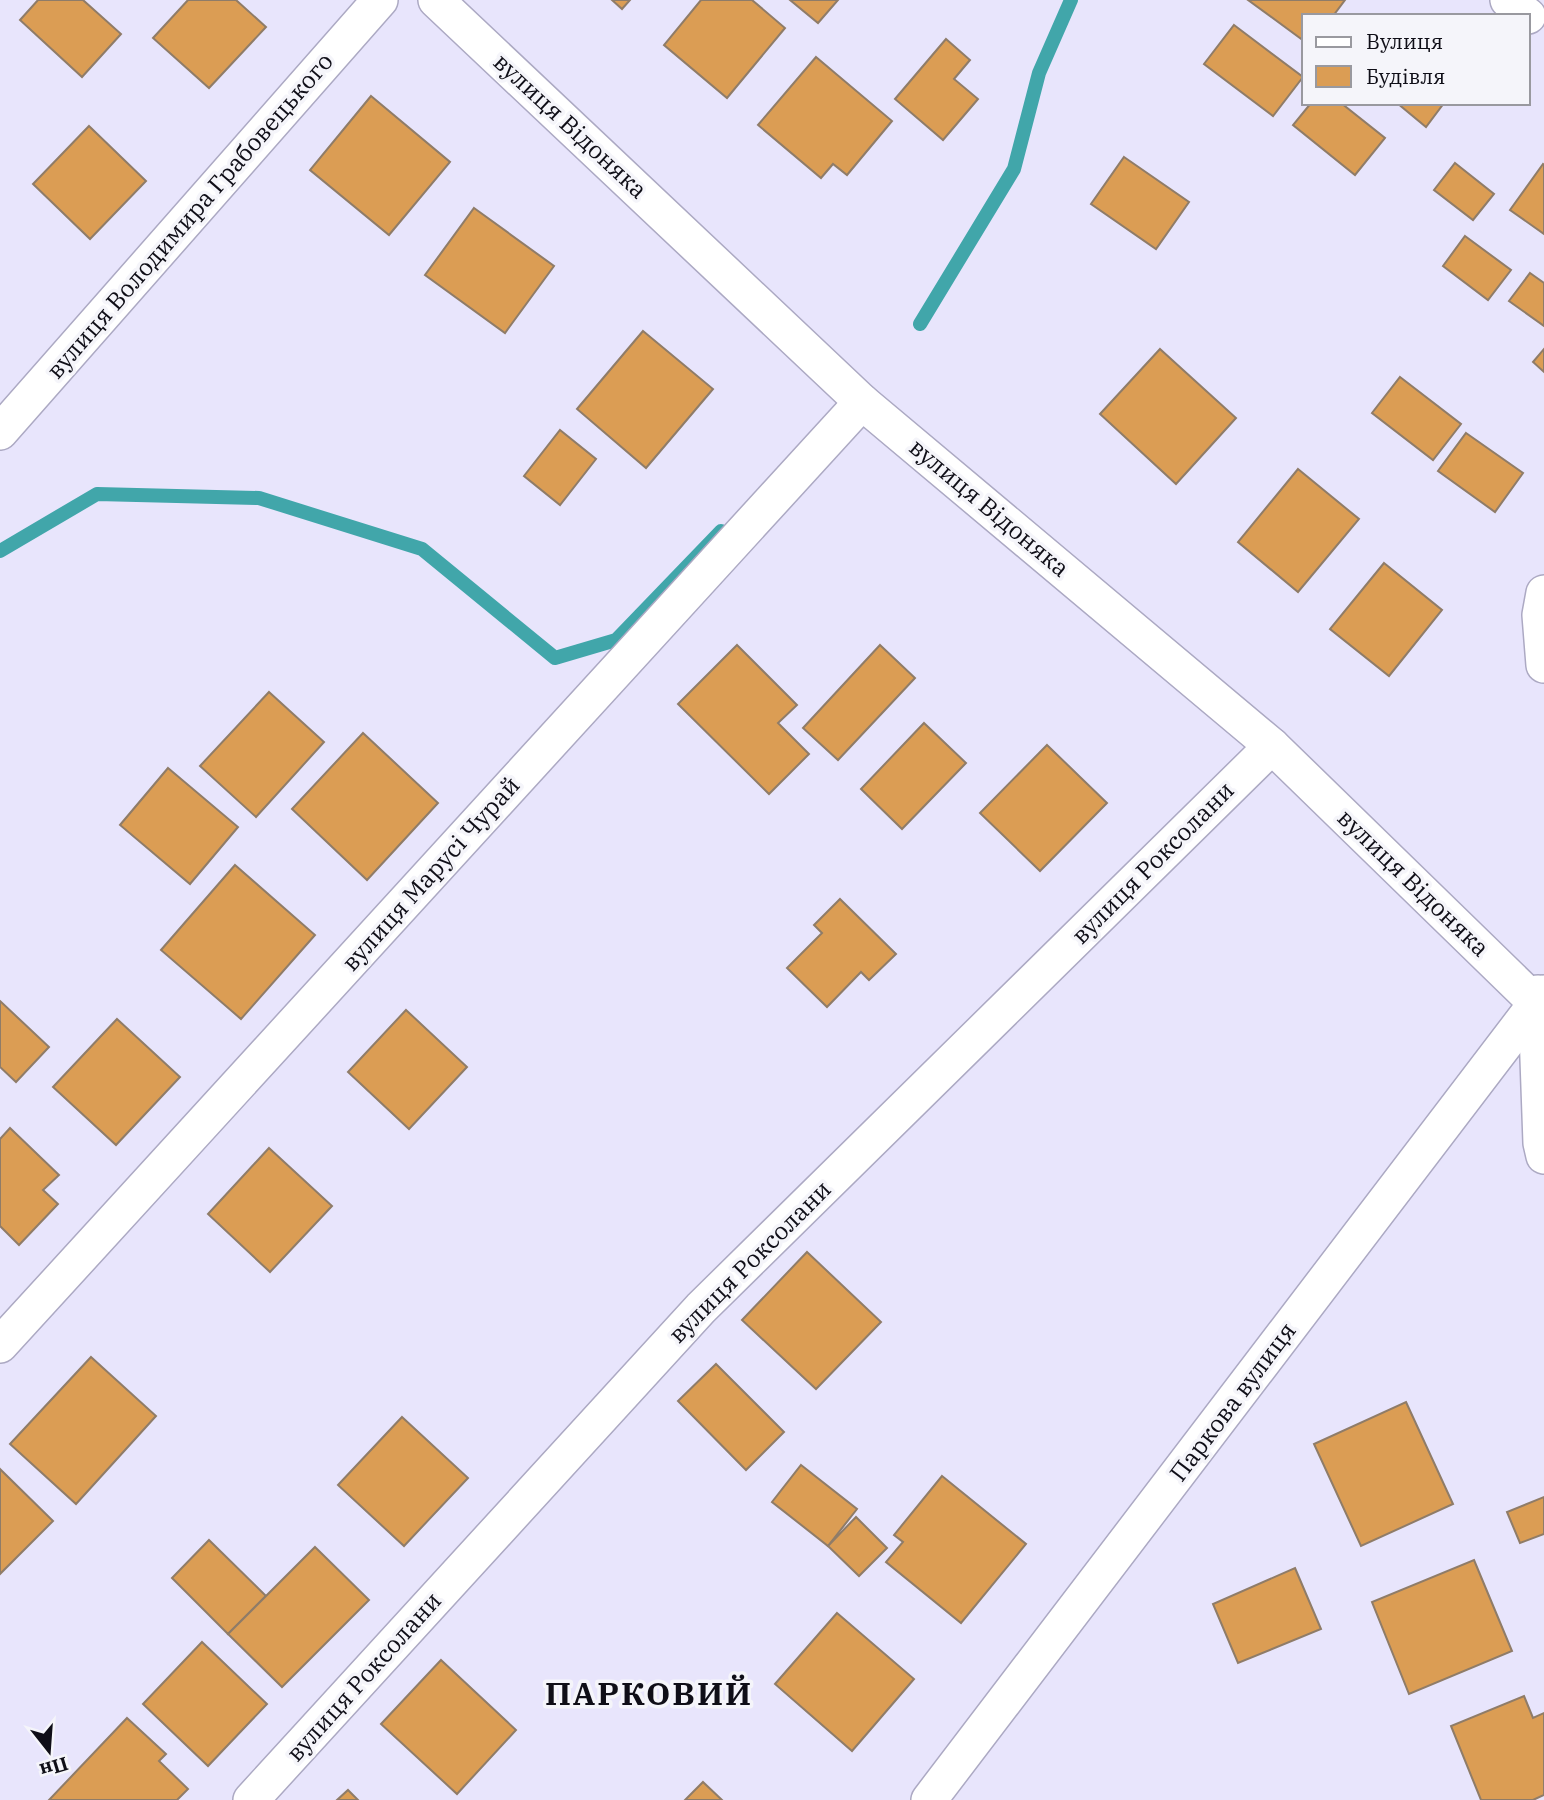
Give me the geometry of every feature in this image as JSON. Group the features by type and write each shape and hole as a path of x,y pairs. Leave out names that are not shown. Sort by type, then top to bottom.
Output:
{"street":[{"name":"вулиця Володимира Грабовецького","path":"0,432 380,0"},
{"name":"вулиця Відоняка","path":"436,0 862,402 1272,746 1541,990"},
{"path":"1508,0 1526,14"},
{"name":"вулиця Марусі Чурай","path":"0,1345 862,402"},
{"path":"1544,593 1540,615 1544,665"},
{"name":"вулиця Роксолани","path":"251,1800 701,1308 1272,746"},
{"path":"1541,990 1541,1143 1544,1156"},
{"name":"Паркова вулиця","path":"929,1800 1541,990"}],"building":[{"path":"38,0 83,0 121,34 82,77 20,20"},
{"path":"188,0 236,0 266,27 209,88 153,38"},
{"path":"612,0 630,0 622,9"},
{"path":"701,0 752,0 785,28 727,98 664,45"},
{"path":"790,0 838,0 818,23"},
{"path":"1248,0 1345,0 1334,14 1302,14 1302,40"},
{"path":"1234,25 1302,78 1273,116 1204,64"},
{"path":"946,39 970,60 954,79 978,99 943,140 895,99"},
{"path":"816,57 892,121 847,175 833,164 821,178 758,125"},
{"path":"371,96 450,162 389,235 310,170"},
{"path":"1309,105 1344,105 1385,138 1355,175 1293,125"},
{"path":"1399,105 1442,105 1426,127"},
{"path":"89,126 146,181 90,239 33,184"},
{"path":"1124,157 1189,202 1156,249 1091,204"},
{"path":"1455,163 1494,194 1473,220 1434,190"},
{"path":"1544,165 1544,234 1510,210"},
{"path":"474,208 554,266 505,333 425,275"},
{"path":"1465,236 1511,270 1488,300 1443,266"},
{"path":"1530,273 1544,283 1544,326 1509,301"},
{"path":"643,331 713,389 646,468 577,409"},
{"path":"1160,349 1236,418 1176,484 1100,414"},
{"path":"1544,349 1544,372 1533,362"},
{"path":"1400,377 1461,424 1433,460 1372,413"},
{"path":"560,430 596,459 560,505 524,476"},
{"path":"1466,433 1523,473 1495,512 1438,471"},
{"path":"1298,469 1359,519 1298,592 1238,542"},
{"path":"1384,563 1442,610 1389,676 1330,629"},
{"path":"737,645 797,705 778,723 809,754 769,794 678,704"},
{"path":"880,645 915,678 838,760 803,728"},
{"path":"269,692 324,742 256,817 200,766"},
{"path":"924,723 966,763 902,829 861,789"},
{"path":"363,733 438,803 367,880 292,809"},
{"path":"1047,745 1107,803 1040,871 980,813"},
{"path":"168,768 238,827 190,884 120,825"},
{"path":"235,865 315,935 241,1019 161,950"},
{"path":"840,899 896,954 869,980 861,972 827,1007 787,968 822,933 814,925"},
{"path":"0,1001 49,1047 16,1082 0,1067"},
{"path":"406,1010 467,1067 409,1129 348,1072"},
{"path":"117,1019 180,1077 116,1145 53,1087"},
{"path":"10,1128 59,1175 43,1190 58,1204 19,1245 0,1226 0,1139"},
{"path":"269,1148 332,1206 270,1272 208,1214"},
{"path":"807,1252 881,1322 816,1389 742,1320"},
{"path":"91,1357 156,1416 76,1504 10,1444"},
{"path":"716,1364 784,1432 746,1470 678,1401"},
{"path":"1406,1402 1453,1504 1361,1546 1314,1444"},
{"path":"402,1417 468,1478 404,1546 338,1485"},
{"path":"801,1465 857,1509 828,1546 772,1502"},
{"path":"0,1469 53,1521 0,1574"},
{"path":"942,1476 1026,1544 961,1623 886,1562 903,1542 894,1535"},
{"path":"1544,1497 1544,1534 1520,1543 1507,1512"},
{"path":"856,1517 887,1548 859,1576 828,1546"},
{"path":"209,1540 266,1596 228,1634 172,1578"},
{"path":"315,1547 369,1600 282,1687 228,1634"},
{"path":"1474,1560 1512,1651 1409,1694 1372,1602"},
{"path":"1295,1568 1321,1629 1238,1663 1213,1604"},
{"path":"837,1613 914,1679 852,1751 775,1684"},
{"path":"202,1642 267,1704 208,1766 143,1704"},
{"path":"441,1660 516,1730 457,1794 381,1724"},
{"path":"1524,1696 1533,1718 1544,1713 1544,1795 1533,1800 1481,1800 1451,1726"},
{"path":"127,1718 166,1754 159,1761 188,1789 177,1800 49,1800"},
{"path":"703,1782 722,1800 685,1800"},
{"path":"348,1790 358,1800 337,1800"}],"waterway":[{"path":"920,324 1014,169 1039,73 1071,0"},
{"path":"0,551 97,494 259,498 422,549 555,658 616,640 721,531"}],"district":[{"name":"ПАРКОВИЙ","path":"649,1694"}]}
